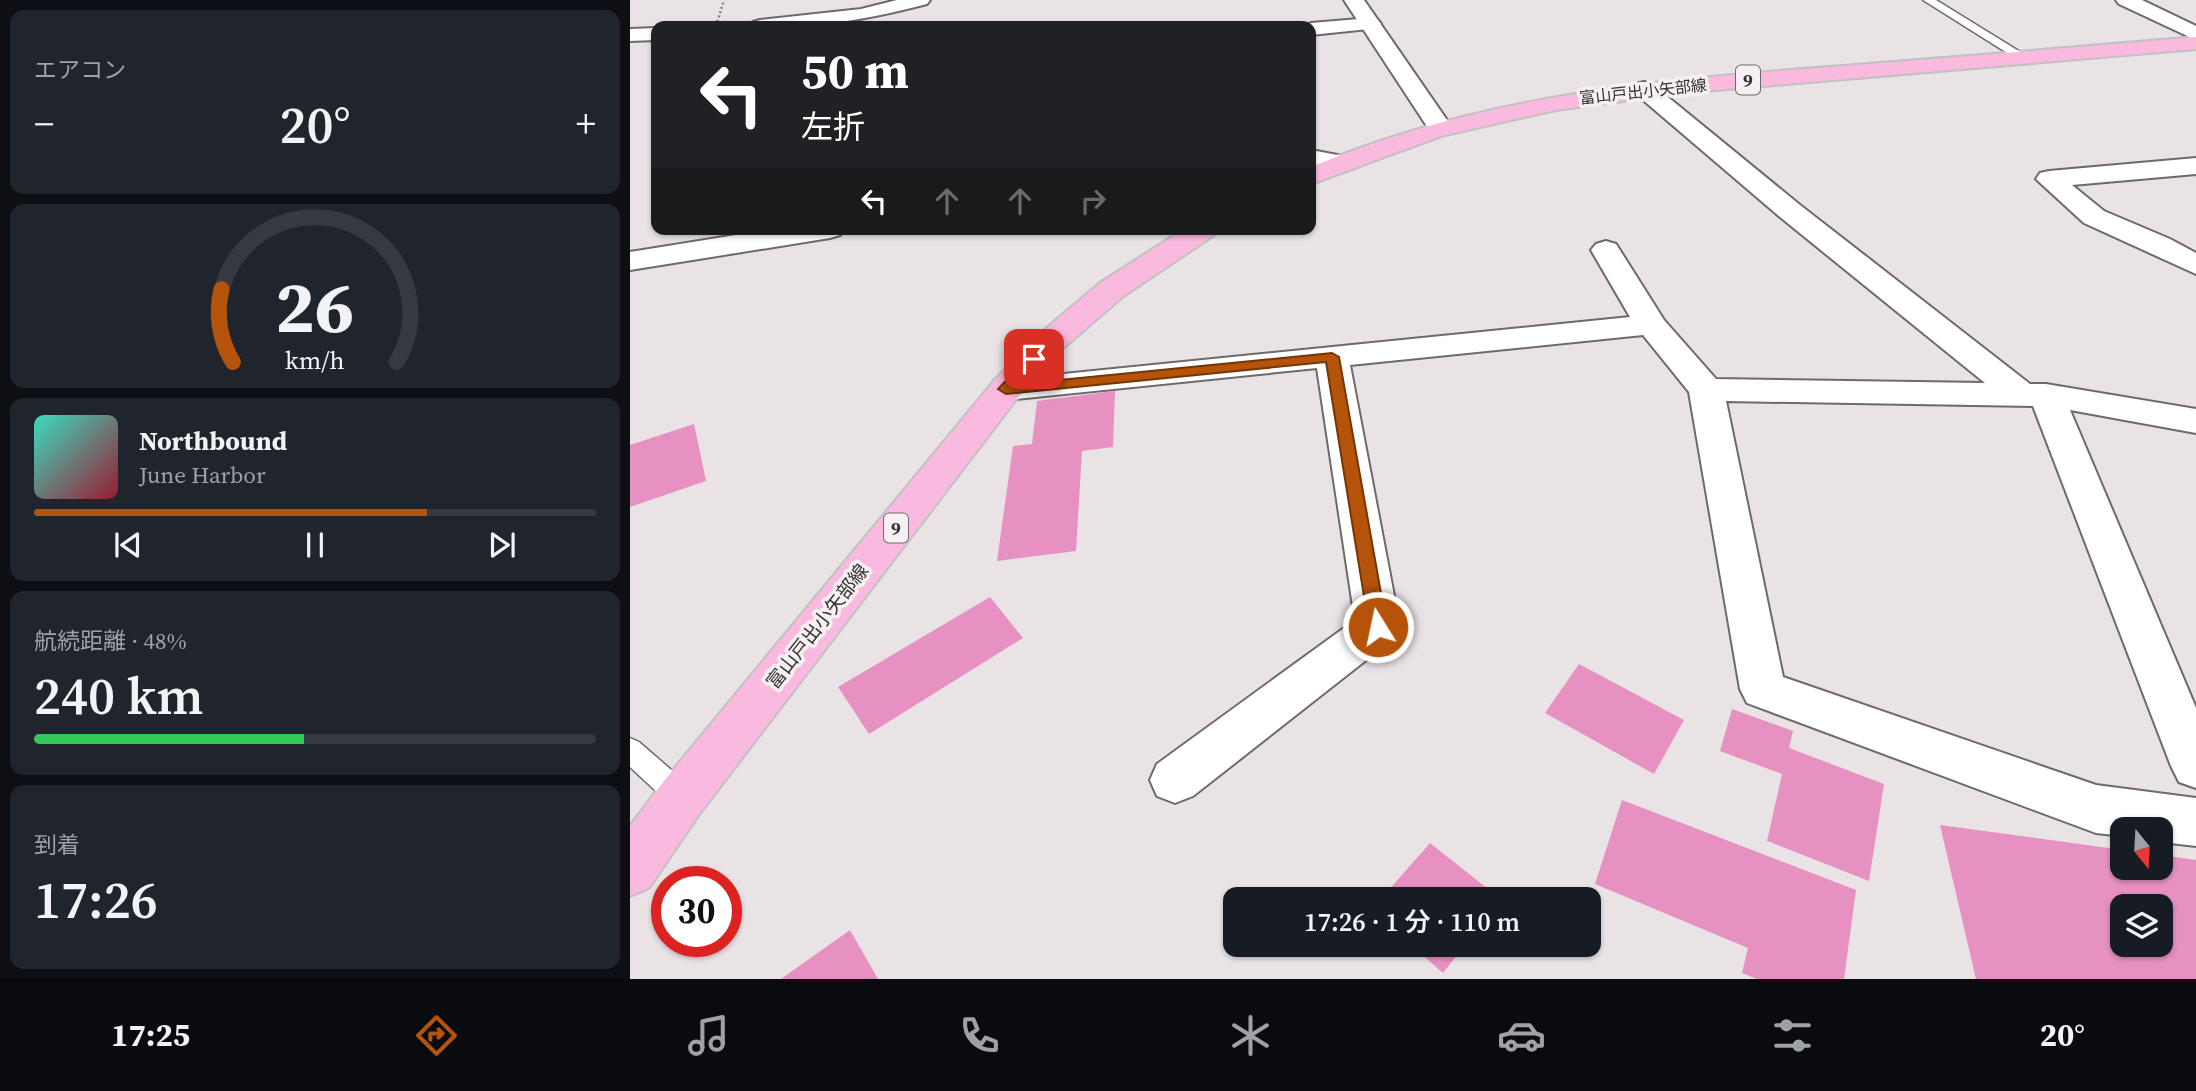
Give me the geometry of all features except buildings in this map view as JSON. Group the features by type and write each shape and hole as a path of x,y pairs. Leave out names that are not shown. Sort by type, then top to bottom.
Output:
{"main road":[{"name":"富山戸出小矢部線","path":"1316,174 1339,162 1439,126 1534,105 1644,89 2196,43"},
{"name":"富山戸出小矢部線","path":"630,870 682,797 1006,389 1048,344 1111,290 1195,235"}],"street":[{"path":"862,20 920,0"},
{"path":"1354,0 1439,126"},
{"path":"2126,0 2196,34"},
{"path":"1316,29 1371,24"},
{"path":"630,35 651,34"},
{"path":"1644,89 1790,211 2034,395 2196,766"},
{"path":"1316,159 1339,162"},
{"path":"2196,166 2049,179 2094,217 2196,265"},
{"path":"630,261 792,235"},
{"path":"1606,250 1651,325 1706,390 1763,689 2096,809 2196,822"},
{"path":"1006,389 1651,325"},
{"path":"1175,780 1378,627 1332,357"},
{"path":"1706,390 2034,395 2196,421"}],"lane":[{"path":"1928,0 2024,58"},
{"path":"630,750 682,797"}],"path":[{"path":"718,21 724,0"}],"route":[{"path":"1034,359 1006,389 1332,357 1378,627"}]}
